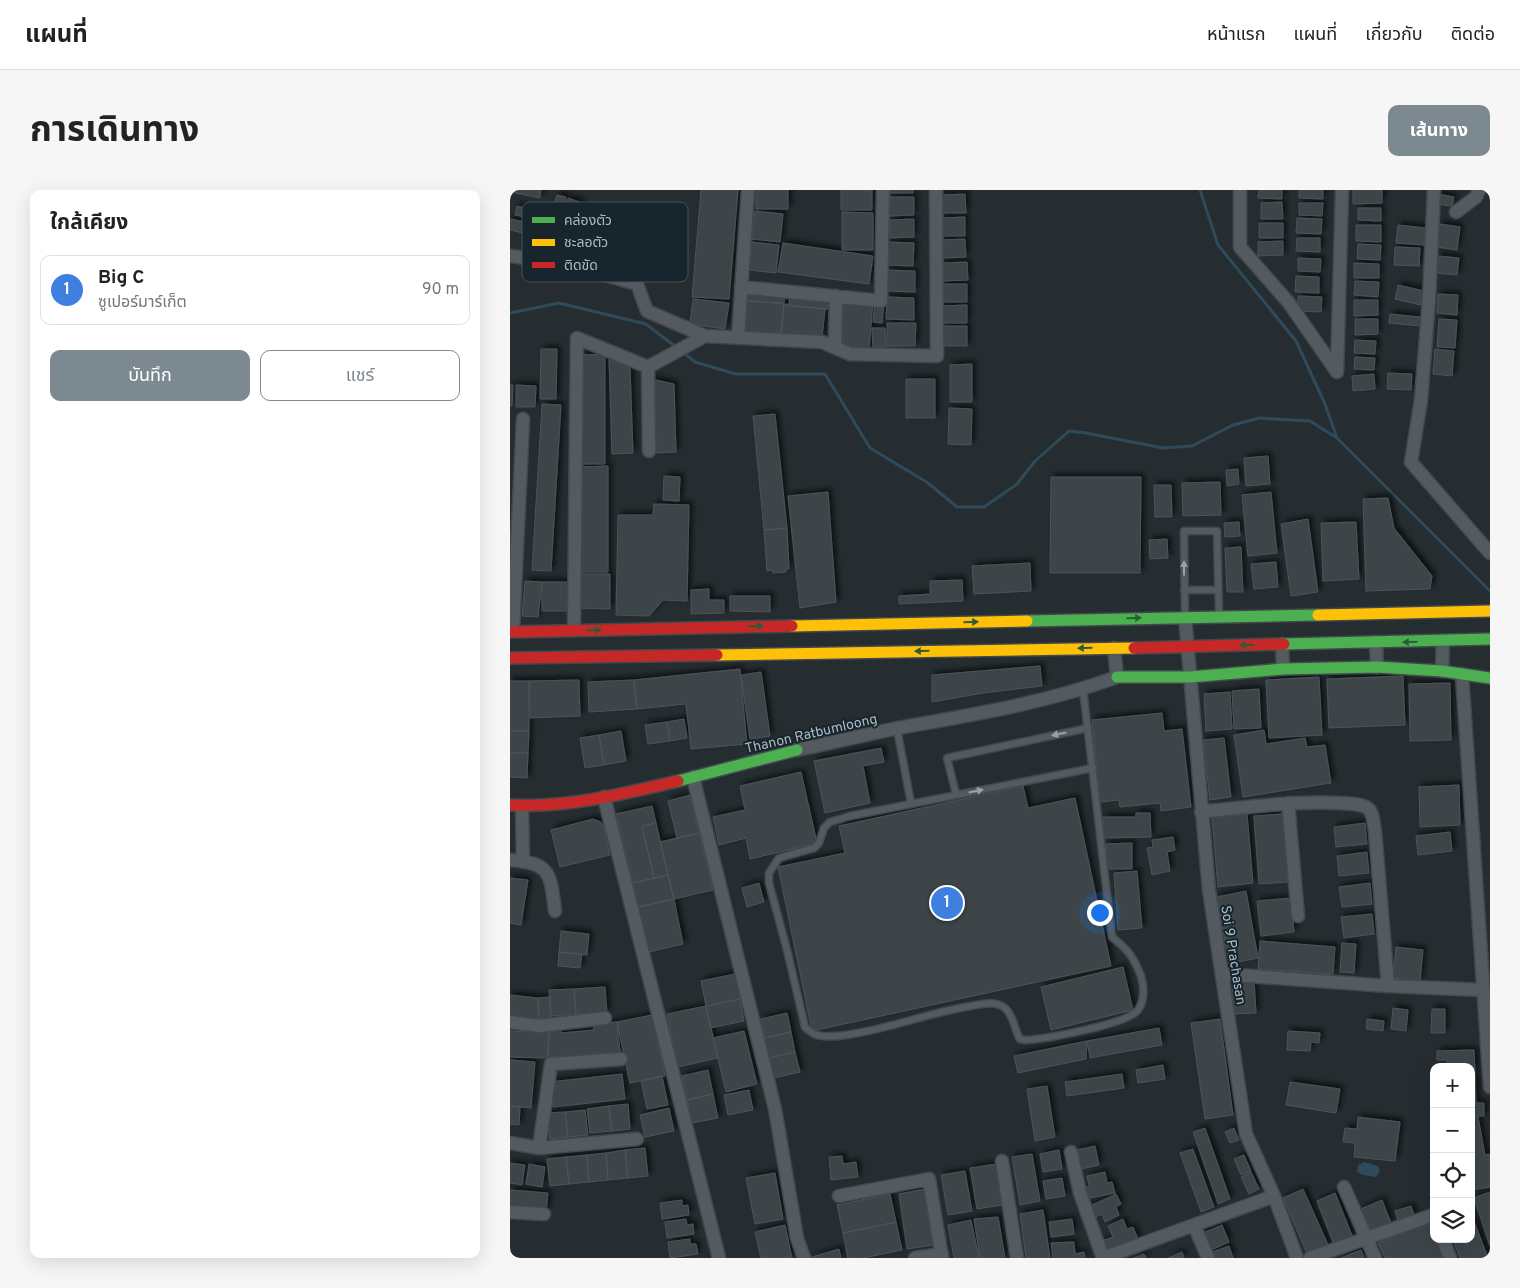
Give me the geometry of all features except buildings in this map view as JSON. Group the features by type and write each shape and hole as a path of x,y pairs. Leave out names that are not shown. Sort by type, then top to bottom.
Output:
{"main road":[{"path":"512,632 1490,611"},
{"path":"510,658 1114,648 1490,639"},
{"path":"1117,677 1190,677 1283,669 1377,667 1442,671 1490,678"},
{"name":"Thanon Ratbumloong","path":"516,805 564,804 604,797 694,777 797,750"}],"street":[{"path":"738,338 748,190"},
{"path":"741,287 881,301 883,190"},
{"path":"630,282 637,284 647,311 705,336 822,342 850,354 937,356 936,190"},
{"path":"1240,190 1240,247 1289,303 1337,372 1342,190"},
{"path":"1434,190 1429,299 1421,400 1411,462 1490,553"},
{"path":"1456,212 1476,197 1479,190"},
{"path":"835,347 836,296"},
{"path":"648,367 705,336"},
{"path":"574,630 577,338 648,367"},
{"path":"648,367 649,451"},
{"path":"512,632 523,419"},
{"name":"Soi 9 Prachasan","path":"1184,617 1209,890 1246,1134 1274,1196 1297,1258"},
{"path":"1442,671 1443,641"},
{"path":"1376,642 1377,667"},
{"path":"1282,644 1283,669"},
{"path":"1114,648 1117,677"},
{"path":"1462,674 1490,1087"},
{"name":"Thanon Ratbumloong","path":"797,750 897,728 965,717 1083,689 1117,677"},
{"path":"694,777 775,1109 797,1238 804,1258"},
{"path":"604,797 719,1258"},
{"path":"1201,812 1288,803 1360,804 1367,808 1371,812 1375,831 1388,986"},
{"path":"1288,803 1298,916"},
{"path":"516,805 516,861 536,864 545,869 548,875 555,911"},
{"path":"1222,974 1388,986 1484,990"},
{"path":"510,1022 539,1026 605,1018"},
{"path":"539,1148 551,1064 621,1059"},
{"path":"510,1143 539,1148 637,1138"},
{"path":"1071,1152 1080,1193 1103,1258 1274,1196"},
{"path":"1002,1162 1017,1258"},
{"path":"839,1196 929,1179 942,1256 915,1258"},
{"path":"1344,1187 1375,1258"},
{"path":"510,1212 544,1214"},
{"path":"1310,1258 1430,1216"},
{"path":"1194,1225 1208,1258"},
{"path":"1444,1243 1450,1258"}],"lane":[{"path":"1184,617 1184,530 1218,531 1219,617"},
{"path":"1184,590 1218,590"},
{"path":"1083,689 1112,938 1127,949 1135,961 1144,984 1138,1010 1128,1018 1082,1030 1031,1040 1020,1039 1011,1016 1005,1008 996,1004 984,1003 951,1009 870,1032 836,1036 819,1036 811,1033 806,1027 788,950 769,883 768,873 779,858 814,848 819,843 824,828 830,822 850,816 1092,768"},
{"path":"897,728 911,803"},
{"path":"956,794 948,758 1088,728"}],"water":[{"path":"1364,1162 1378,1166 1380,1171 1376,1177 1357,1172 1358,1165"}],"waterway":[{"path":"1200,190 1218,245 1296,341 1325,404 1337,438 1490,591"},
{"path":"510,313 559,303 646,324 676,347"},
{"path":"683,352 695,362 736,374 825,374 870,448 928,483 957,507 984,507 1017,484 1035,461 1069,431 1163,448 1192,446 1233,425 1259,418 1310,421 1337,438"}],"traffic: fast":[{"path":"1027,621 1318,615"},
{"path":"1284,644 1490,639"},
{"path":"1117,677 1190,677 1283,669 1377,667 1442,671 1490,678"},
{"path":"678,781 797,750"}],"traffic: slow":[{"path":"1318,615 1490,611"},
{"path":"792,626 1027,621"},
{"path":"717,655 1134,648"}],"traffic: jam":[{"path":"510,632 792,626"},
{"path":"1134,648 1284,644"},
{"path":"510,658 717,655"},
{"path":"510,805 574,802 678,781"}],"place":[{"name":"Big C","path":"947,903"}]}
